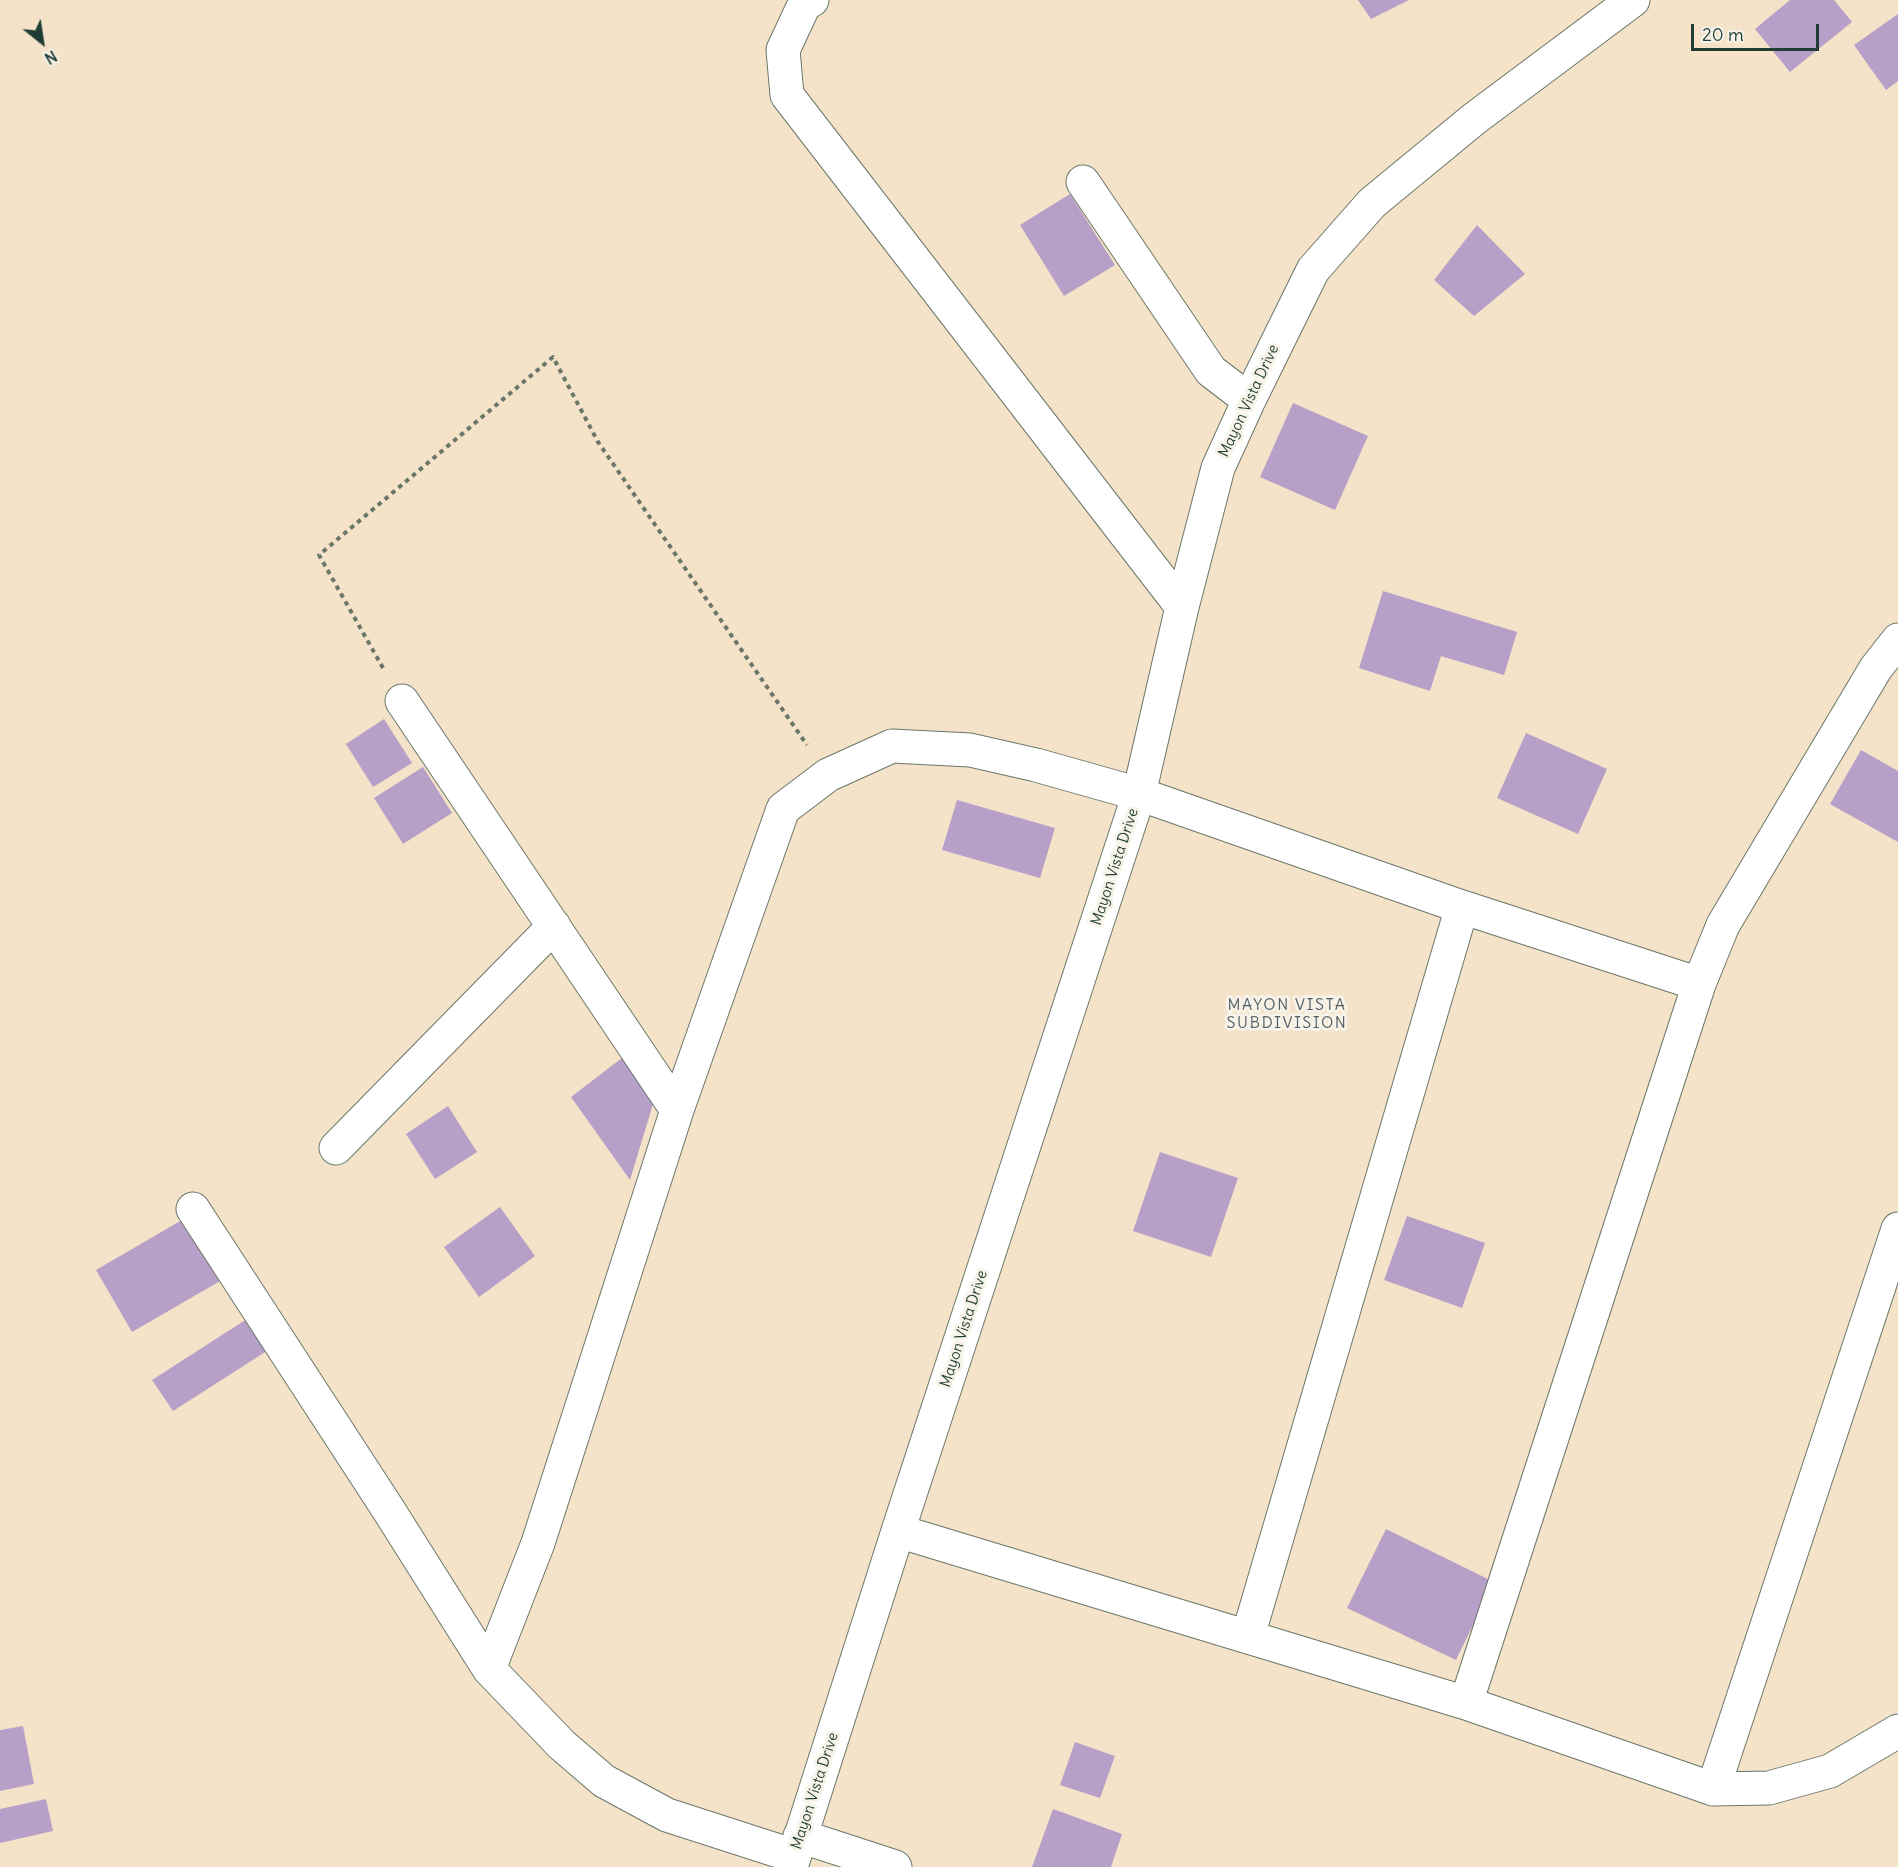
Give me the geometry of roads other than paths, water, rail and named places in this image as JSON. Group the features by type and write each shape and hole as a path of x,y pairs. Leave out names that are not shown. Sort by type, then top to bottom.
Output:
{"street":[{"path":"812,0 804,5 783,50 787,95 1182,607"},
{"name":"Mayon Vista Drive","path":"795,1853 1139,794 1182,607 1218,468 1248,400 1313,270 1372,203 1474,119 1633,0"},
{"path":"1083,182 1211,371 1248,400"},
{"path":"1466,1703 1699,984 1723,925 1876,668 1898,640"},
{"path":"402,701 677,1110"},
{"path":"489,1669 538,1543 677,1110 783,809 828,775 892,746 970,750 1036,765 1139,794 1462,907 1699,984"},
{"path":"1248,1636 1462,907"},
{"path":"336,1148 554,926"},
{"path":"193,1209 382,1499 489,1669 562,1744 604,1781 667,1815 795,1853 895,1867"},
{"path":"1713,1789 1898,1229"},
{"path":"898,1531 1466,1703 1713,1789 1768,1788 1830,1771 1898,1731"}],"district":[{"name":"MAYON VISTA SUBDIVISION","path":"1287,1014"}]}
